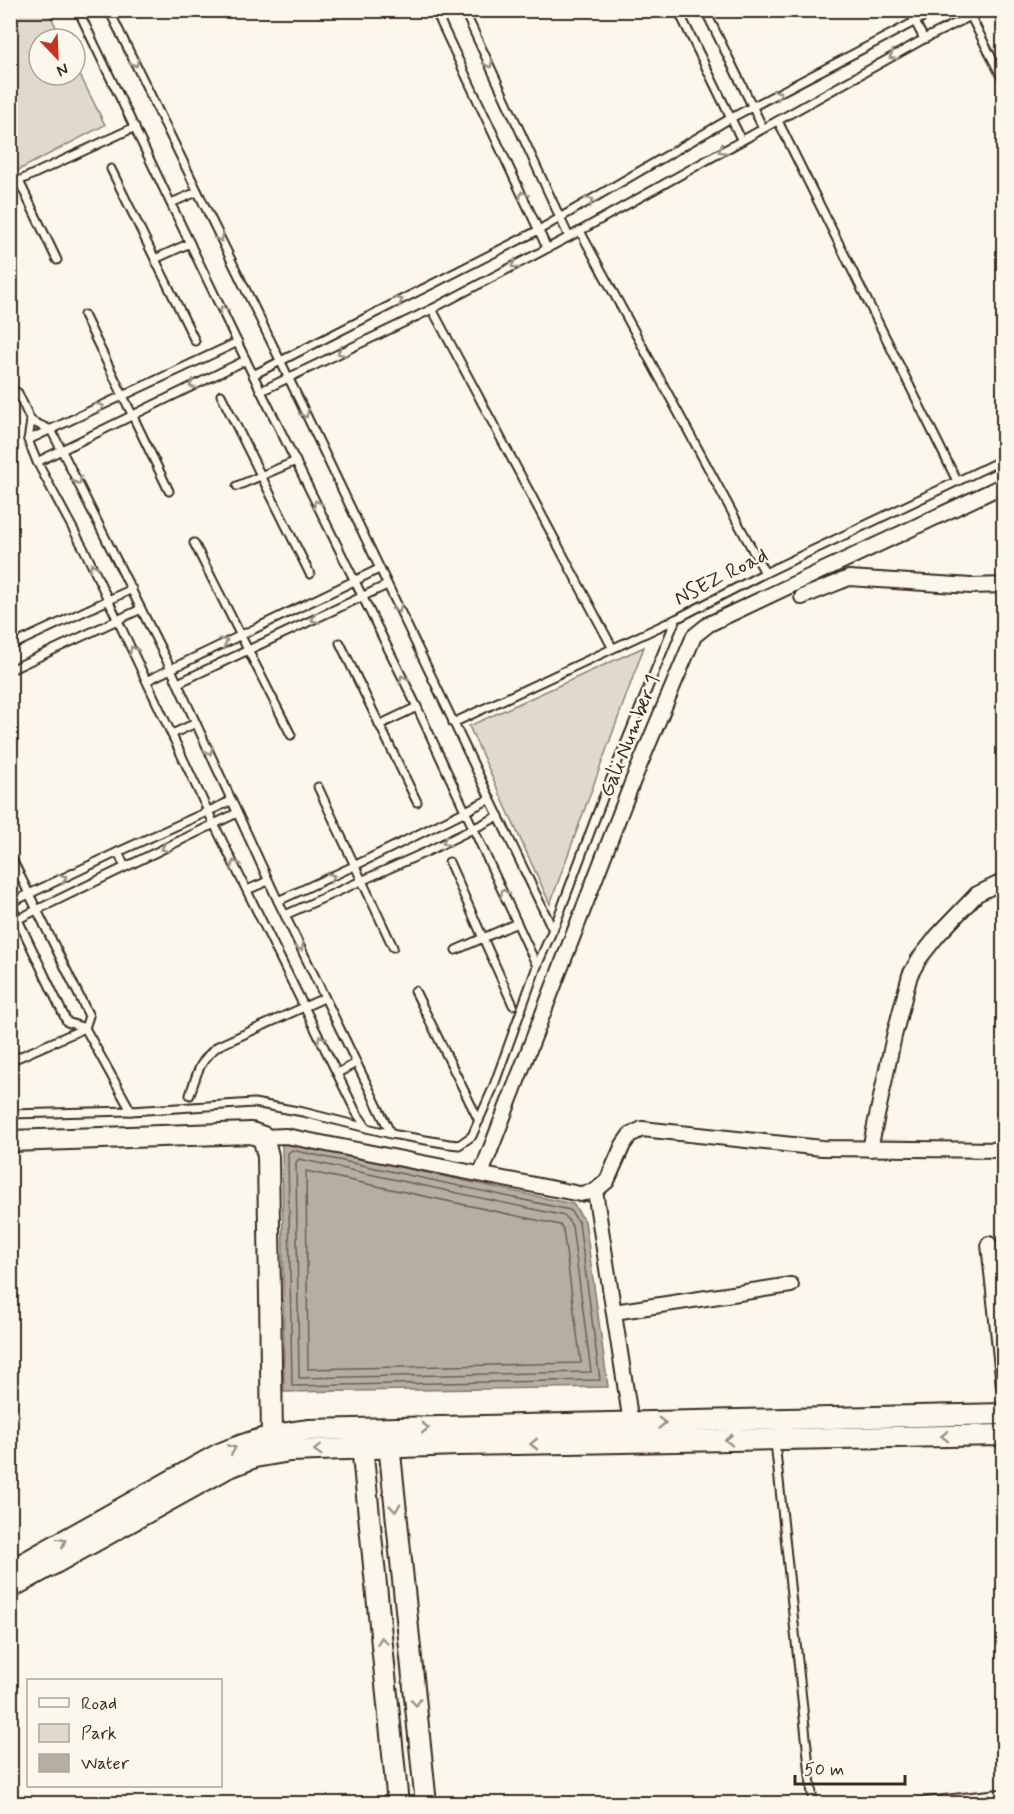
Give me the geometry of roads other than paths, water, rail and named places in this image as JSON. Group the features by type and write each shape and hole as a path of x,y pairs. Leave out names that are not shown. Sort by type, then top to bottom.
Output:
{"street":[{"name":"Gali Number 1","path":"481,1174 632,783 694,636 709,624 1004,485"},
{"path":"802,597 849,578 863,577 910,583 1004,585"},
{"path":"870,1149 894,1036 910,975 919,959 938,935 977,894 1004,881"},
{"path":"10,1141 251,1133 263,1137 286,1136 580,1194 595,1191 607,1181 623,1145 630,1135 642,1129 822,1148 1004,1150"},
{"path":"263,1137 268,1156 272,1436"},
{"path":"595,1191 631,1423"},
{"path":"989,1244 1004,1386"},
{"path":"614,1312 791,1285"},
{"path":"10,1588 226,1468 255,1457 362,1439 773,1430 1004,1414"},
{"path":"388,1438 631,1423 773,1430 1004,1435"},
{"path":"10,1571 219,1454 251,1441 309,1430 362,1439"},
{"path":"388,1438 426,1803"},
{"path":"362,1439 398,1803"}],"lane":[{"path":"78,10 253,375 417,707 537,966"},
{"path":"109,10 280,360 553,930"},
{"path":"435,10 547,248"},
{"path":"464,10 569,237"},
{"path":"678,10 741,139"},
{"path":"705,10 763,128"},
{"path":"909,10 924,39"},
{"path":"253,375 540,230 731,118 937,10"},
{"path":"261,391 432,309 569,237 741,139 778,121 924,39 982,10"},
{"path":"971,16 1004,82"},
{"path":"778,121 957,481"},
{"path":"10,185 135,127"},
{"path":"111,169 195,341"},
{"path":"19,181 57,260"},
{"path":"171,203 197,192"},
{"path":"580,231 765,573"},
{"path":"155,259 190,243"},
{"path":"432,309 612,647"},
{"path":"84,315 169,491"},
{"path":"28,440 238,342"},
{"path":"37,462 246,360"},
{"path":"10,388 18,393 31,422 28,440 37,462 86,553 148,680 214,824 306,1006 356,1112 367,1128"},
{"path":"221,395 310,574"},
{"path":"31,422 51,430 61,449 178,683 268,881 392,1134"},
{"name":"NSEZ Road","path":"453,723 676,619 765,573 1004,459"},
{"path":"237,486 296,461"},
{"path":"194,543 291,735"},
{"path":"148,680 379,569"},
{"path":"178,683 387,585"},
{"path":"10,646 132,590"},
{"path":"10,670 141,609"},
{"path":"10,1114 131,1111 254,1103 303,1112 392,1134 459,1145 472,1136 537,966 676,619"},
{"path":"340,643 417,802"},
{"path":"379,725 417,707"},
{"path":"172,734 196,723"},
{"path":"318,787 393,946"},
{"path":"278,901 490,799"},
{"path":"131,1111 85,1028 67,1022 10,903 231,801"},
{"path":"18,919 237,813"},
{"path":"285,915 499,816"},
{"path":"118,852 125,867"},
{"path":"10,855 89,1016 85,1028 10,1061"},
{"path":"449,862 513,1005"},
{"path":"247,890 268,881"},
{"path":"456,950 517,923"},
{"path":"415,991 479,1121"},
{"path":"190,1095 200,1065 218,1046 324,998"},
{"path":"338,1073 356,1063"},
{"path":"773,1430 813,1803"},
{"path":"903,1803 1004,1793"}],"water":[{"path":"282,1142 573,1204 585,1221 608,1387 284,1392"}]}
